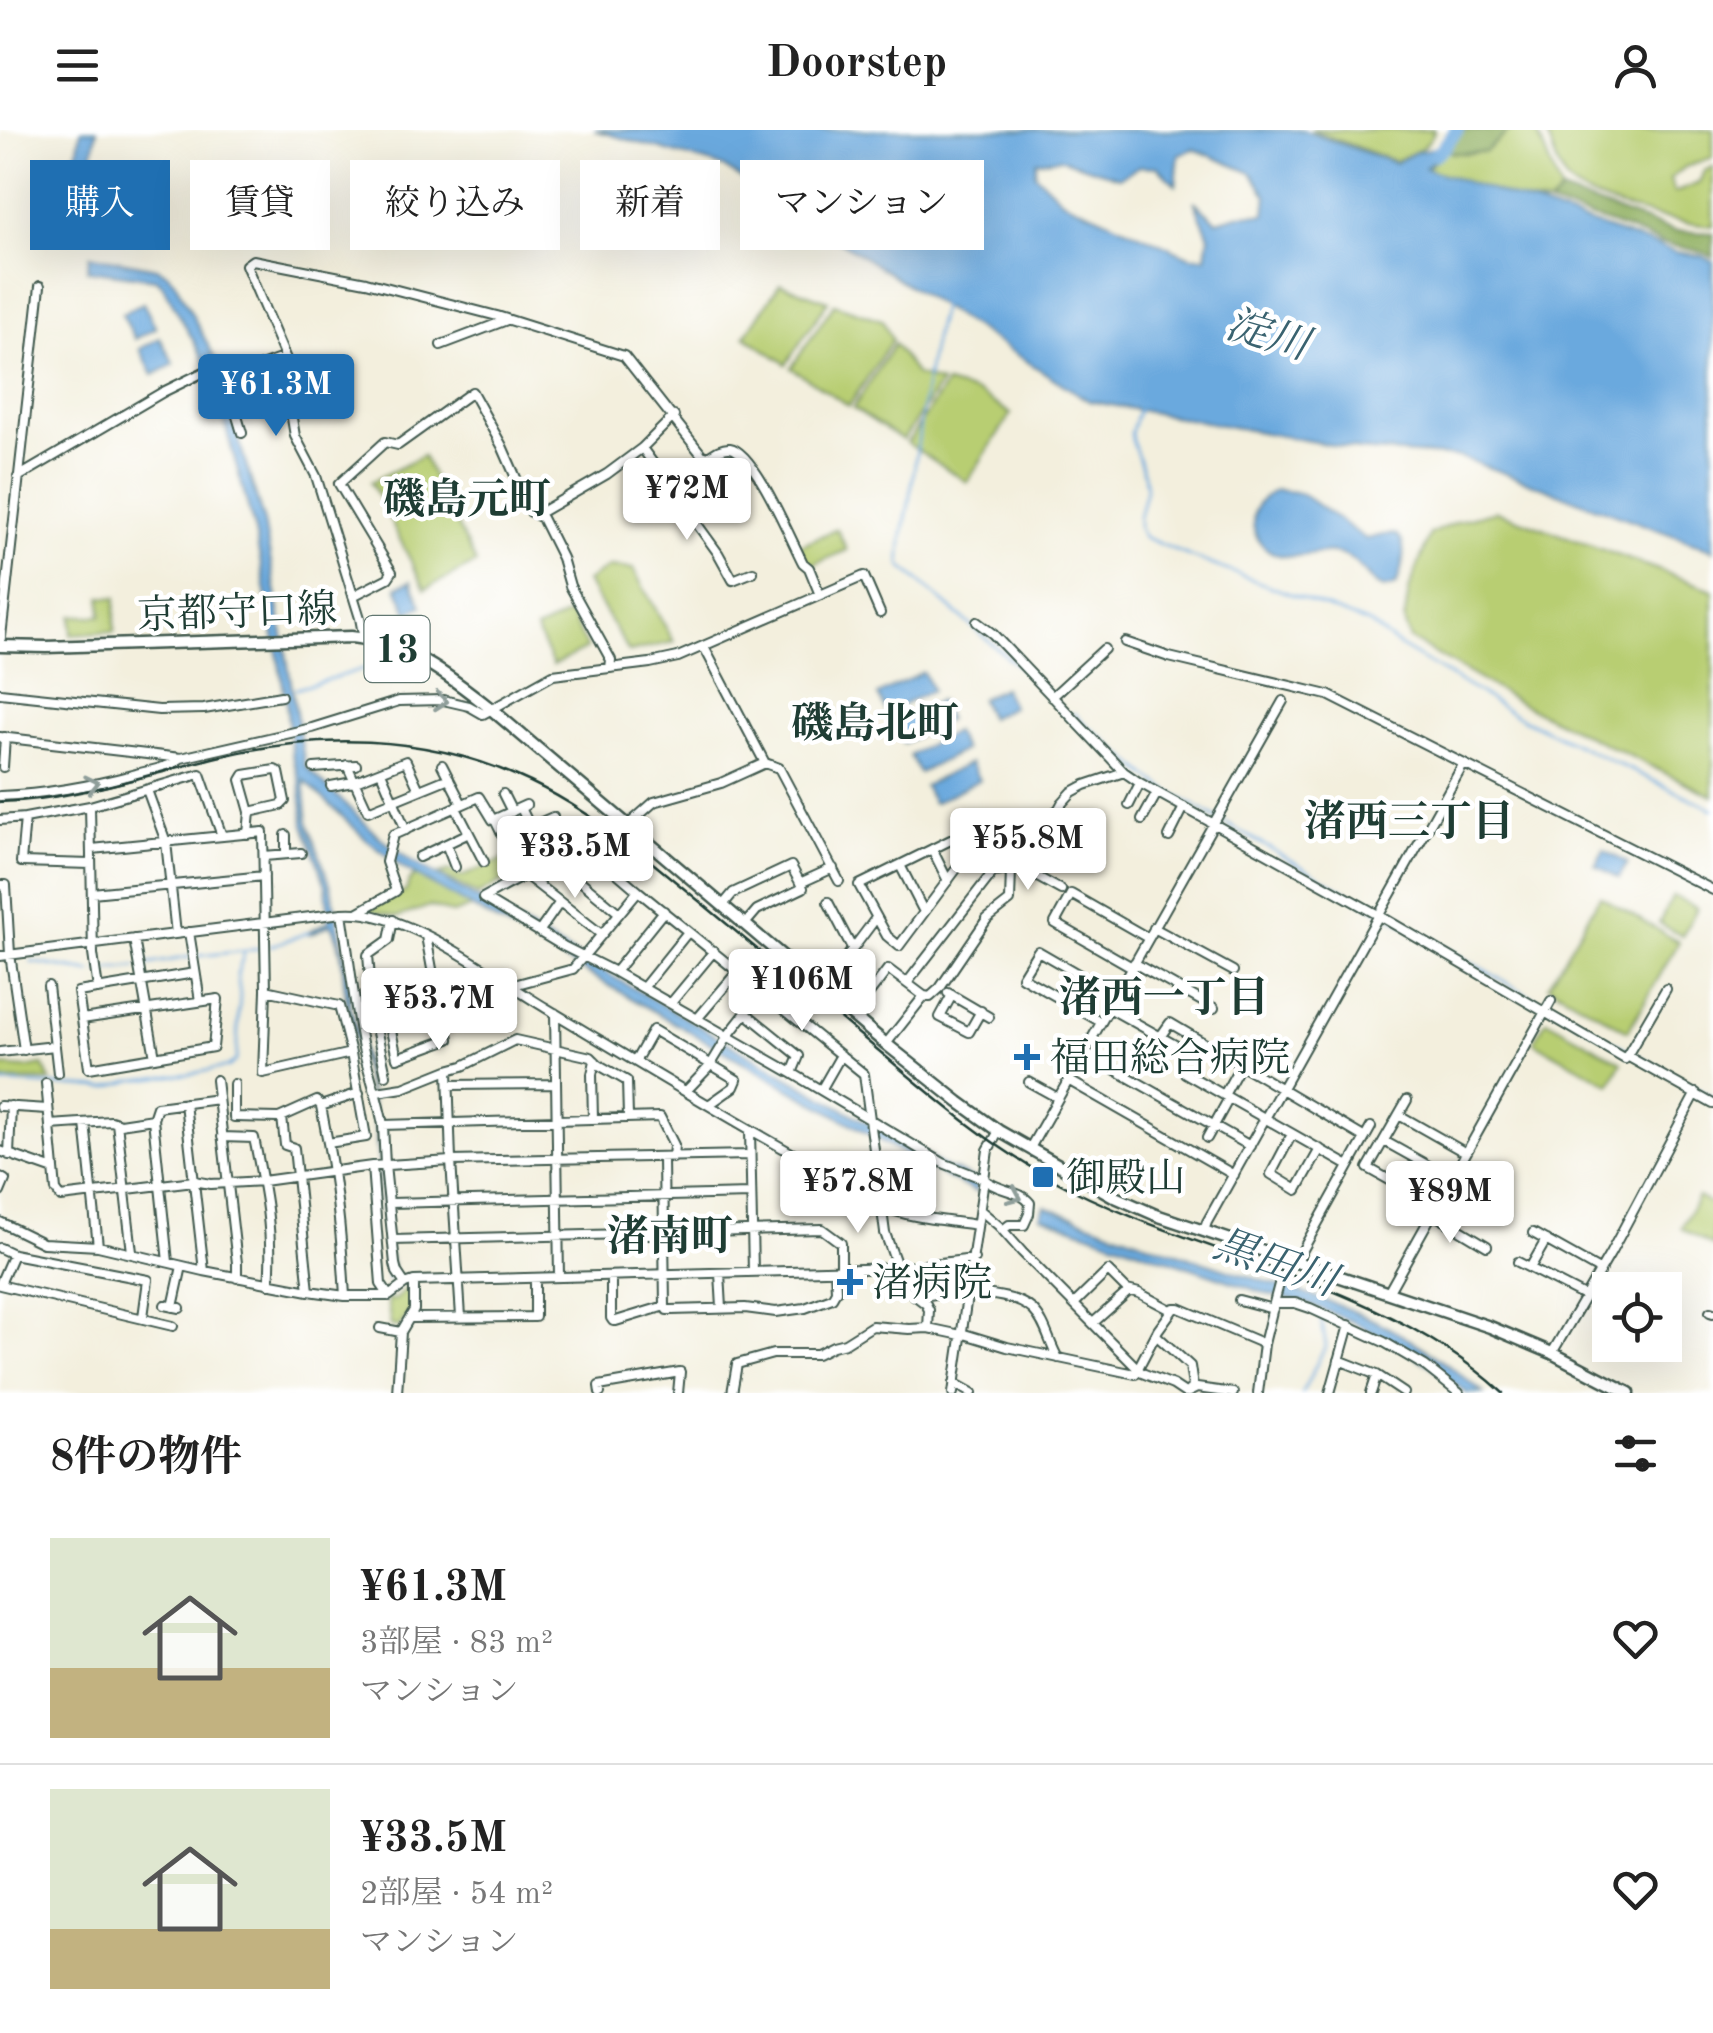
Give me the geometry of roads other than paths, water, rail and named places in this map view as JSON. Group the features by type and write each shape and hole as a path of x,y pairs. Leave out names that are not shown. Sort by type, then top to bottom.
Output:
{"main road":[{"name":"京都守口線","path":"0,646 364,639 424,660 491,709 886,1044 999,1131 1115,1198 1204,1232 1490,1327 1552,1353 1629,1393"}],"street":[{"path":"364,639 320,487 295,436 286,360 246,266 254,260 366,282 624,356 702,454 708,457 724,448 734,448 752,464 820,594"},
{"path":"0,646 3,577 40,286"},
{"path":"442,345 507,320"},
{"path":"226,379 286,360"},
{"path":"18,477 208,370 220,368 226,379 242,433"},
{"path":"320,487 339,484 385,442 398,445 472,392 502,446 531,512 542,518 562,558 570,586 612,660 610,668"},
{"path":"536,515 606,474 642,448 674,416"},
{"path":"642,448 733,580 753,572"},
{"path":"339,484 392,572 388,578 353,596"},
{"path":"3,767 3,737 181,758 282,735 387,704 443,700 469,706 482,714 552,674 664,660 864,576 880,613"},
{"path":"977,622 1140,784 1184,808 1216,819 1382,912 1547,1008 1626,1060 1666,989"},
{"path":"1124,642 1169,657 1328,695 1713,890"},
{"path":"704,646 765,763 779,768 839,881"},
{"path":"1052,696 1104,649"},
{"path":"0,693 159,710 204,709 282,696"},
{"path":"1030,1148 1283,701"},
{"path":"0,796 91,785 181,758"},
{"path":"331,786 353,782 406,761 420,790"},
{"path":"628,826 654,802 720,784 765,763"},
{"path":"314,768 351,765 353,782 368,811 449,778"},
{"path":"442,765 484,862"},
{"path":"1204,1232 1463,765"},
{"path":"248,834 250,812 241,780 244,776 279,772 282,805 250,812"},
{"path":"381,772 406,830"},
{"path":"853,1015 888,968 930,997 987,918 1010,902 1012,867 1018,856 1039,841 1072,792 1124,772"},
{"path":"0,820 90,806 200,774 222,836"},
{"path":"1129,804 1140,784"},
{"path":"148,790 166,842 176,934"},
{"path":"1142,820 1156,792"},
{"path":"503,794 520,809 536,840"},
{"path":"359,912 396,891 386,862 394,835 479,796 510,851"},
{"path":"90,806 93,944 98,989"},
{"path":"1169,836 1184,808"},
{"path":"495,820 520,809"},
{"path":"1056,811 1092,832"},
{"path":"530,827 553,817"},
{"path":"25,818 21,862 91,864"},
{"path":"971,830 978,840 899,946 887,936 859,885 900,865 971,830"},
{"path":"92,849 263,832 263,1073 350,1053"},
{"path":"419,858 469,833"},
{"path":"286,835 286,854"},
{"path":"1039,841 1074,861"},
{"path":"446,844 455,867"},
{"path":"928,1328 929,1310 905,1288 885,1233 876,1160 872,1137 870,1120 864,1074 589,849 524,874 483,898 792,1072 870,1120 943,1163 1025,1197 1030,1203 1024,1224 1002,1230"},
{"path":"932,849 948,881"},
{"path":"264,856 300,852"},
{"path":"555,860 619,913"},
{"path":"900,865 924,912"},
{"path":"723,905 732,893 791,866 802,888 757,910 745,924"},
{"path":"907,983 993,872 1012,867 1060,890"},
{"path":"800,883 833,868"},
{"path":"524,874 602,934"},
{"path":"92,893 264,876"},
{"path":"0,884 6,885 5,955 24,1050"},
{"path":"510,986 573,969 638,891"},
{"path":"1148,938 1071,894 1055,923 1214,1008"},
{"path":"538,932 560,902"},
{"path":"828,902 852,948"},
{"path":"615,972 664,911"},
{"path":"5,955 342,913 359,912 393,920 882,1206 977,1225"},
{"path":"342,913 364,1048 383,1125 397,1272 410,1282 414,1310 401,1332 397,1393"},
{"path":"822,990 876,918"},
{"path":"386,1075 368,954 389,940 393,920"},
{"path":"1154,928 1233,970"},
{"path":"189,932 200,1001"},
{"path":"644,988 688,932"},
{"path":"426,936 443,1016 450,1039 397,1058 390,1026 443,1016 476,1012"},
{"path":"134,939 155,1057"},
{"path":"670,1003 714,951"},
{"path":"1101,1022 1022,977 1034,956 1038,951 1116,996"},
{"path":"696,1019 738,971"},
{"path":"82,1019 218,999 213,1047 89,1068 78,992 195,972"},
{"path":"48,986 58,1073"},
{"path":"940,988 985,1014 968,1032 940,1017 952,995"},
{"path":"266,990 339,1006 366,1137 328,1143"},
{"path":"687,1090 711,1064 763,991"},
{"path":"886,1044 924,996"},
{"path":"1109,1008 1184,1050"},
{"path":"1388,1293 1547,1008"},
{"path":"555,1013 559,1277"},
{"path":"747,1014 799,1056 792,1072"},
{"path":"1160,1037 1170,1024 1365,1138"},
{"path":"636,1060 652,1030 666,1043 738,1080 710,1104"},
{"path":"377,1092 403,1088 462,1066 515,1040 591,1057 627,1081 628,1118"},
{"path":"0,1052 55,1046"},
{"path":"1084,1052 1250,1146"},
{"path":"822,1090 841,1055"},
{"path":"1628,1056 1713,1104"},
{"path":"593,1119 595,1061"},
{"path":"1207,1138 1240,1066"},
{"path":"448,1070 461,1317"},
{"path":"1186,1073 1320,1149 1368,1168 1487,1246"},
{"path":"216,1080 236,1278"},
{"path":"1068,1080 1234,1175"},
{"path":"1030,1082 1058,1098"},
{"path":"234,1084 234,1117 282,1117 317,1101 320,1106 334,1172 345,1296"},
{"path":"450,1085 556,1084"},
{"path":"46,1085 56,1190 62,1197 194,1181 263,1181 372,1166 450,1161 750,1155"},
{"path":"320,1106 359,1093"},
{"path":"1552,1353 1696,1094"},
{"path":"168,1262 153,1119 157,1107 218,1099"},
{"path":"1368,1168 1407,1100"},
{"path":"184,1103 204,1272"},
{"path":"0,1106 48,1109"},
{"path":"11,1106 5,1153 54,1170"},
{"path":"1399,1115 1466,1153"},
{"path":"282,1117 285,1146 294,1148 309,1291"},
{"path":"383,1125 660,1117 674,1145 673,1158"},
{"path":"50,1126 153,1119"},
{"path":"85,1123 98,1246"},
{"path":"116,1123 132,1252"},
{"path":"1258,1393 1264,1344 1279,1285 1371,1127"},
{"path":"750,1130 753,1272"},
{"path":"972,1393 953,1388 988,1150 999,1131"},
{"path":"1292,1134 1270,1174 1298,1190 1320,1149"},
{"path":"222,1137 254,1138 263,1181 271,1260 269,1284"},
{"path":"1384,1141 1452,1178"},
{"path":"393,1240 664,1234 752,1231 822,1230 841,1244 832,1298 805,1308 776,1312 722,1308 667,1310 664,1274 664,1234 663,1159"},
{"path":"876,1160 919,1182 907,1213"},
{"path":"372,1166 381,1284 389,1296"},
{"path":"0,1178 6,1180 0,1192"},
{"path":"390,1203 750,1194"},
{"path":"980,1205 1142,1373 1186,1393"},
{"path":"0,1222 42,1243 98,1246 204,1272 345,1296 389,1296 410,1282 898,1268 974,1259"},
{"path":"1533,1233 1599,1270"},
{"path":"1530,1268 1546,1240"},
{"path":"0,1248 13,1254 148,1280 143,1318"},
{"path":"13,1254 0,1285 174,1326"},
{"path":"1518,1262 1584,1296"},
{"path":"173,1307 182,1266"},
{"path":"1074,1304 1108,1271 1130,1290 1171,1310 1179,1308 1264,1344"},
{"path":"720,1273 722,1308"},
{"path":"611,1276 613,1321 665,1306"},
{"path":"412,1318 535,1317 535,1278"},
{"path":"1093,1323 1130,1290"},
{"path":"919,1297 968,1293 1012,1299 1030,1308 1042,1323 1058,1358"},
{"path":"1240,1300 1296,1303 1349,1325 1425,1366 1459,1393"},
{"path":"732,1393 737,1364 773,1354 817,1354 845,1344 872,1326 928,1328 961,1334 1135,1374 1171,1310"},
{"path":"1330,1393 1349,1325"},
{"path":"380,1328 401,1332"},
{"path":"1156,1335 1190,1366 1193,1387 1186,1393"},
{"path":"1339,1360 1377,1375 1404,1393"},
{"path":"600,1393 599,1386 680,1372 678,1393"},
{"path":"1372,1393 1377,1375"},
{"path":"641,1393 642,1378"},
{"path":"1186,1393 1197,1388 1233,1393"}],"water":[{"path":"81,130 97,130 92,160 76,160"},
{"name":"淀川","path":"594,130 1302,130 1395,163 1416,152 1451,144 1425,168 1713,262 1713,550 1460,457 1359,450 1089,401 853,250 984,250 984,160 740,160 740,178 720,166 720,160 699,160","holes":["1194,149 1252,173 1267,196 1265,214 1217,221 1194,201 1209,236 1206,257 1191,257 1062,200 1035,174 1036,161 1059,158 1119,177 1140,166 1158,167 1176,185 1179,154"]},
{"path":"90,255 157,268 168,274 218,364 264,522 305,766 383,840 411,861 950,1170 978,1181 976,1192 403,868 304,780 308,823 331,887 350,1005 375,1122 392,1266 385,1266 371,1104 348,1008 336,934 331,924 311,934 310,931 329,921 326,886 304,825 300,781 292,755 255,532 214,385 162,284 156,279 87,270"},
{"path":"143,303 156,328 135,339 122,314"},
{"path":"160,338 174,364 153,375 140,349"},
{"path":"1276,490 1305,496 1366,539 1397,536 1403,555 1396,585 1388,588 1376,584 1354,562 1339,554 1285,556 1268,550 1254,530 1254,512"},
{"path":"411,581 422,606 408,612 397,587"},
{"path":"923,672 932,690 887,713 878,695"},
{"path":"1003,688 1012,707 989,718 980,699"},
{"path":"939,701 948,720 903,743 893,725"},
{"path":"954,732 964,750 919,773 910,755"},
{"path":"970,763 979,780 933,803 924,786"},
{"path":"1604,850 1627,863 1619,878 1595,865"},
{"path":"1045,1206 1360,1314 1419,1345 1483,1393 1467,1393 1433,1367 1351,1321 1041,1216"}],"waterway":[{"path":"1435,154 1457,130"},
{"path":"942,306 927,374 901,566 1025,672"},
{"path":"1139,408 1131,433 1146,489 1139,517 1144,537 1370,624 1399,646 1523,719 1713,809"},
{"path":"296,689 370,667 410,668"},
{"path":"1073,713 1172,793 1546,1005"},
{"path":"270,946 310,932"},
{"path":"0,1083 106,1088 134,1080 228,1067 236,1061 240,995 237,974 245,951 262,948"},
{"path":"198,956 244,951"},
{"path":"144,965 190,957"},
{"path":"31,962 91,972"},
{"path":"99,971 136,967"},
{"path":"1553,1008 1713,1098"},
{"path":"388,1280 389,1263"},
{"name":"黒田川","path":"1302,1393 1326,1345 1321,1319"}],"railway":[{"path":"0,802 82,792 255,749 331,741 407,745 481,762 517,776 584,812 622,838 932,1096 1024,1163 1105,1205 1342,1295 1399,1321 1453,1353 1503,1393"}],"place":[{"name":"福田総合病院","path":"1027,1057"},
{"name":"御殿山","path":"1043,1177"},
{"name":"渚病院","path":"850,1282"}],"district":[{"name":"磯島元町","path":"467,498"},
{"name":"磯島北町","path":"875,722"},
{"name":"渚西三丁目","path":"1409,820"},
{"name":"渚西一丁目","path":"1164,996"},
{"name":"渚南町","path":"670,1235"}]}
